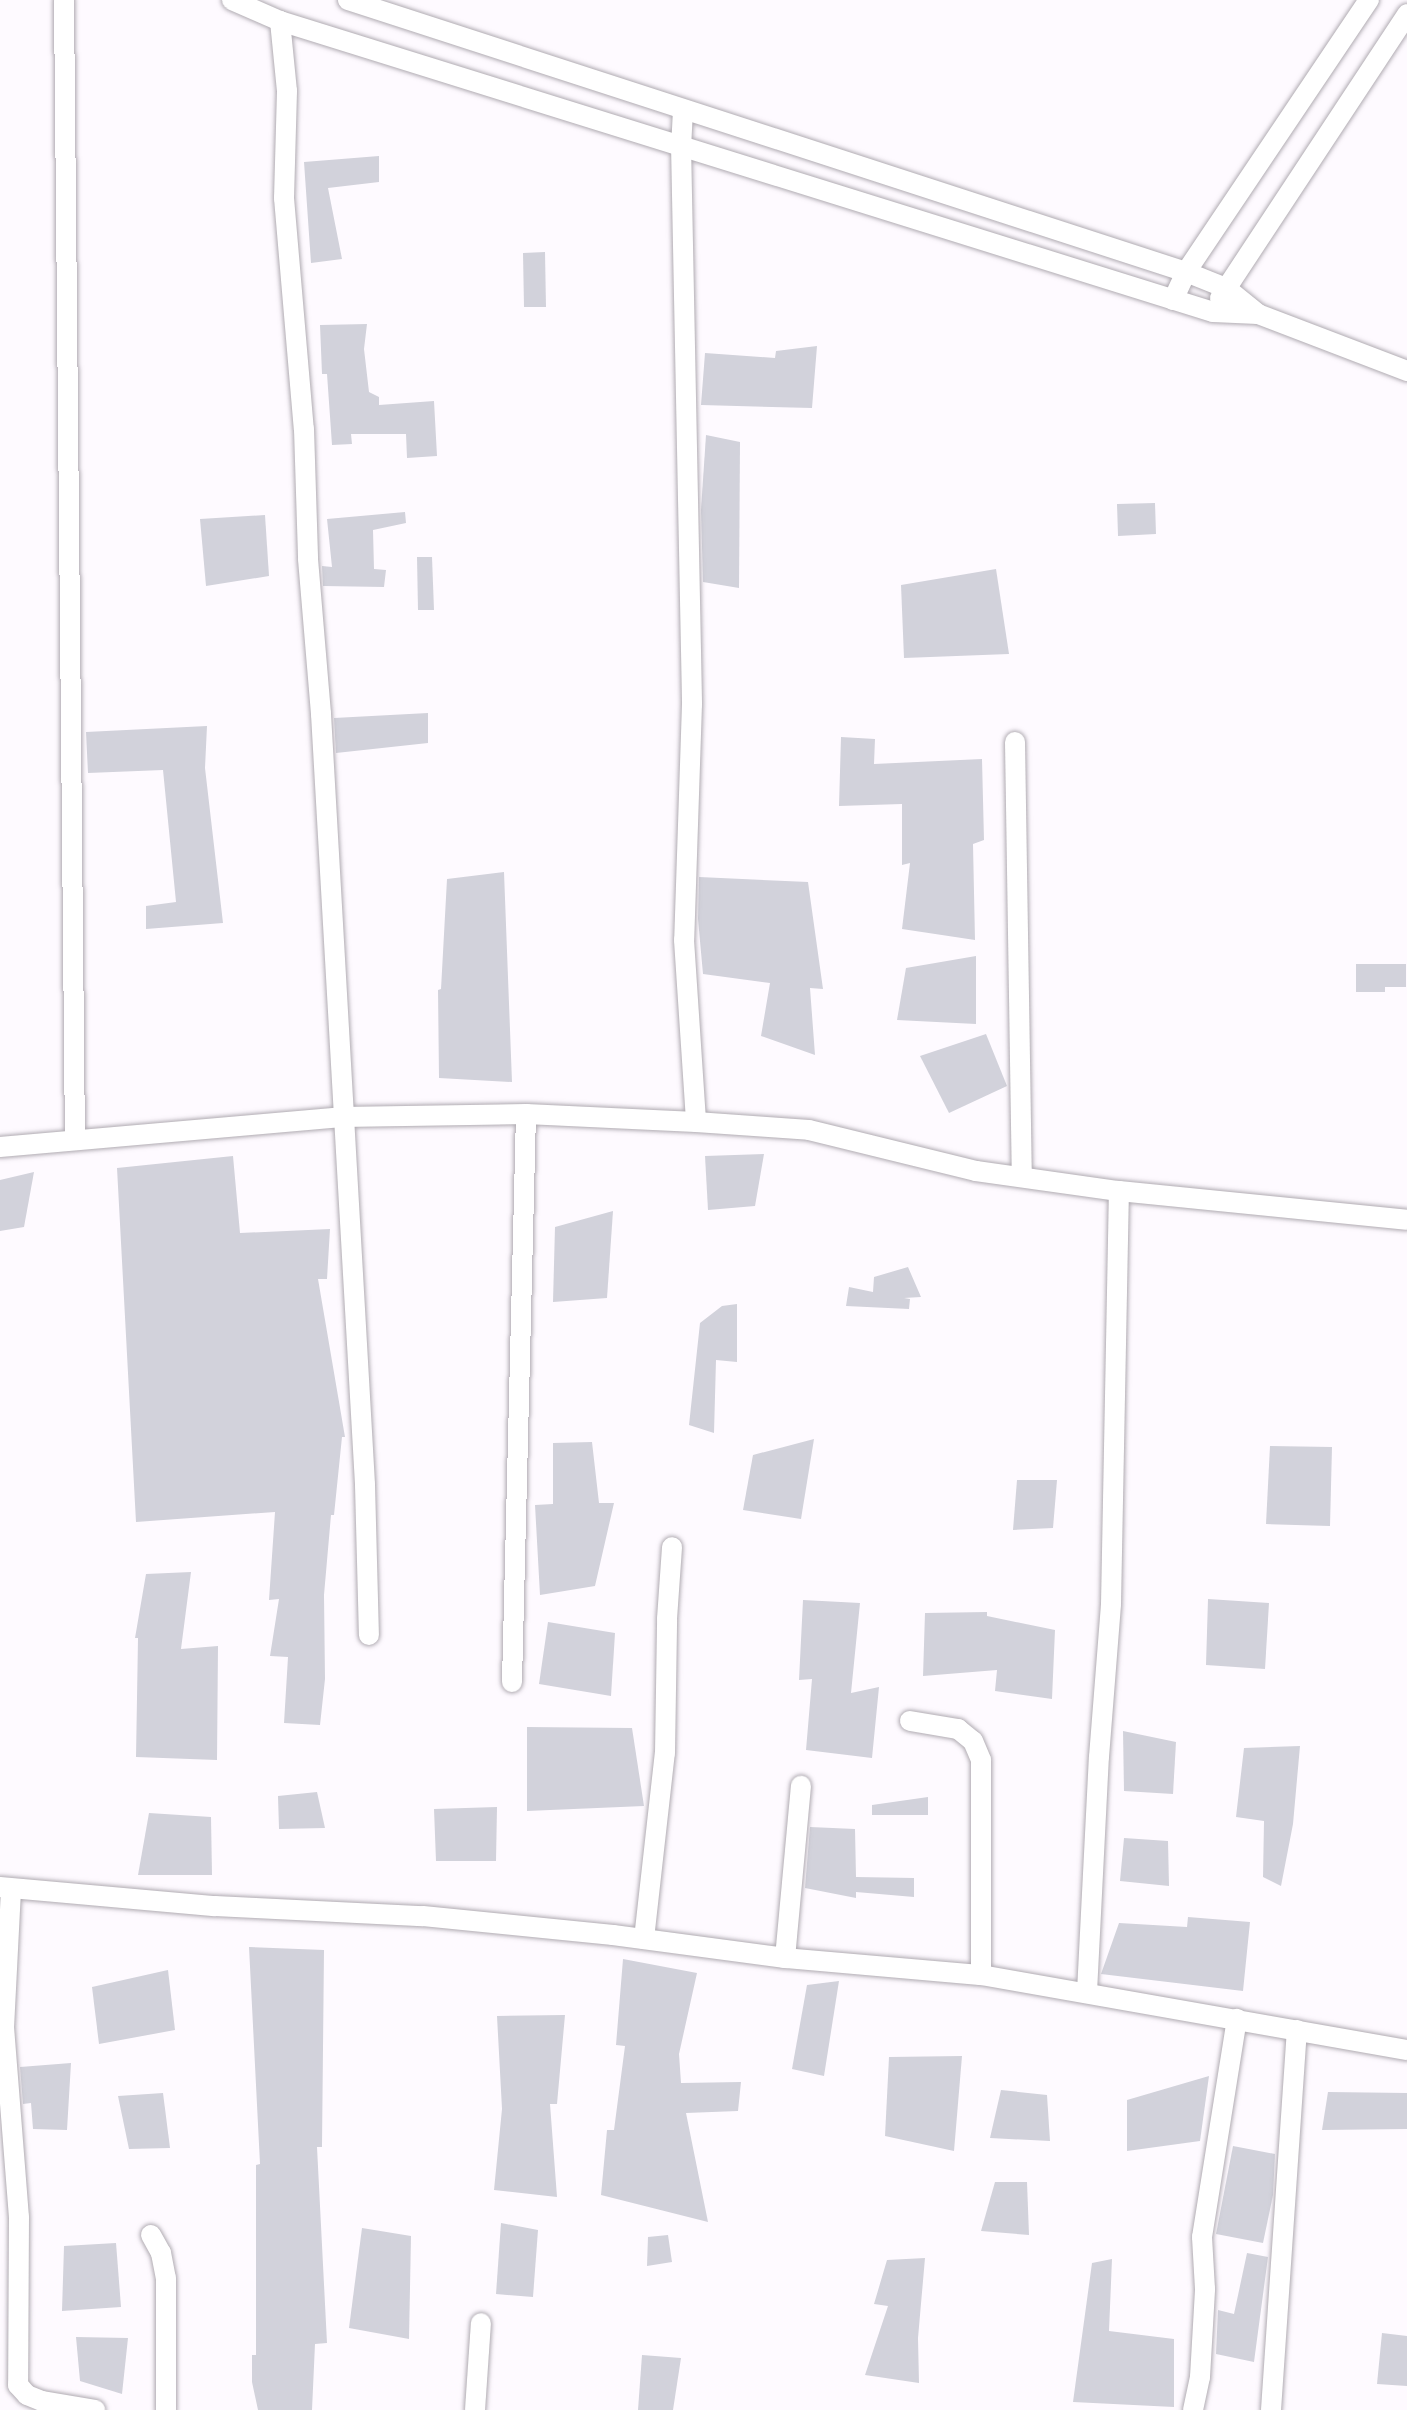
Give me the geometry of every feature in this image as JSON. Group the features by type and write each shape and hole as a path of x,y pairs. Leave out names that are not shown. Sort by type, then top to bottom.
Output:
{"street":[{"path":"64,0 75,1140"},
{"path":"232,0 280,21 1173,300 1213,312 1258,314"},
{"path":"348,0 1186,272 1226,288 1258,314 1407,371"},
{"path":"1173,300 1186,272 1369,0"},
{"path":"1213,312 1407,14"},
{"path":"280,21 287,91 284,198 304,429 308,559 321,714 365,1485 369,1635"},
{"path":"683,110 681,144 692,704 684,940 696,1122"},
{"path":"1015,742 1022,1177"},
{"path":"0,1147 342,1117 526,1114 696,1122 809,1130 976,1171 1119,1191 1407,1220"},
{"path":"512,1682 526,1114"},
{"path":"1087,1992 1111,1604 1119,1191"},
{"path":"644,1939 665,1753 667,1619 672,1547"},
{"path":"910,1721 958,1729 973,1741 981,1760 981,1975"},
{"path":"785,1958 801,1786"},
{"path":"95,2410 42,2401 27,2395 18,2385 19,2217 4,2027 5,1888 215,1906 423,1916 644,1939 785,1958 981,1975 1407,2050"},
{"path":"1193,2410 1200,2377 1205,2289 1202,2237 1237,2019"},
{"path":"1271,2410 1297,2030"},
{"path":"151,2235 161,2253 166,2278 166,2410"},
{"path":"475,2410 481,2323"}],"building":[{"path":"379,156 379,182 328,188 342,259 311,263 304,162"},
{"path":"545,252 546,307 524,307 523,253"},
{"path":"367,324 364,349 369,392 379,397 379,405 434,401 437,456 407,458 406,434 351,434 352,444 332,445 327,374 322,374 320,325"},
{"path":"817,346 812,408 701,405 705,353 775,358 776,351"},
{"path":"706,435 740,442 739,588 703,582 701,510"},
{"path":"1155,503 1156,534 1118,536 1117,504"},
{"path":"405,512 406,523 373,530 374,569 386,570 384,587 323,586 322,566 332,567 327,519"},
{"path":"265,515 269,576 206,586 200,519"},
{"path":"417,557 432,557 434,610 418,610"},
{"path":"996,569 1009,654 904,658 901,585"},
{"path":"428,713 428,743 336,753 334,718"},
{"path":"207,726 205,768 223,923 146,929 146,906 176,902 163,770 88,773 86,732"},
{"path":"841,737 875,739 874,764 982,759 984,840 973,844 975,940 902,929 910,863 902,865 902,804 839,806"},
{"path":"504,872 512,1082 439,1078 438,990 441,989 447,879"},
{"path":"699,877 808,882 823,989 810,988 815,1055 761,1036 770,983 703,974 698,919"},
{"path":"976,956 976,1024 897,1020 906,968"},
{"path":"1356,964 1406,964 1406,987 1385,987 1385,992 1356,992"},
{"path":"986,1034 1007,1086 949,1113 920,1056"},
{"path":"764,1154 755,1206 708,1210 705,1156"},
{"path":"233,1156 240,1233 330,1229 327,1279 318,1279 345,1437 342,1437 334,1515 331,1515 324,1595 325,1679 320,1725 284,1723 288,1657 270,1656 279,1599 269,1600 275,1512 136,1522 117,1168"},
{"path":"34,1172 24,1227 0,1231 0,1180"},
{"path":"613,1211 607,1298 553,1302 555,1227"},
{"path":"908,1267 921,1297 904,1298 910,1299 909,1309 846,1306 849,1287 873,1292 874,1277"},
{"path":"737,1304 737,1362 716,1360 714,1433 689,1425 700,1323 722,1306"},
{"path":"814,1439 801,1519 743,1510 753,1455"},
{"path":"592,1442 599,1503 614,1503 595,1586 540,1595 535,1505 553,1504 553,1443"},
{"path":"1270,1446 1332,1447 1330,1526 1266,1524"},
{"path":"1017,1480 1057,1480 1053,1528 1013,1530"},
{"path":"191,1572 181,1649 218,1646 217,1760 136,1757 138,1638 135,1638 146,1574"},
{"path":"1208,1599 1269,1603 1265,1669 1206,1665"},
{"path":"803,1600 860,1603 851,1693 879,1687 872,1758 806,1750 812,1679 799,1680"},
{"path":"987,1612 987,1616 1055,1630 1052,1699 995,1691 997,1670 923,1676 925,1613"},
{"path":"548,1622 615,1633 611,1696 539,1684"},
{"path":"527,1727 632,1728 644,1806 527,1811"},
{"path":"1123,1731 1176,1742 1173,1794 1124,1791"},
{"path":"1300,1746 1293,1824 1281,1886 1263,1877 1264,1821 1236,1817 1244,1748"},
{"path":"317,1792 325,1828 279,1829 278,1796"},
{"path":"928,1797 928,1815 872,1815 872,1805"},
{"path":"497,1807 496,1861 436,1861 434,1809"},
{"path":"149,1813 211,1817 212,1875 138,1875"},
{"path":"810,1827 855,1829 856,1877 914,1878 914,1897 856,1892 856,1898 805,1888"},
{"path":"1124,1838 1168,1841 1169,1886 1120,1881"},
{"path":"1188,1917 1250,1922 1243,1991 1101,1974 1119,1923 1187,1927"},
{"path":"249,1947 324,1950 322,2147 317,2147 327,2343 315,2344 312,2410 258,2410 252,2382 252,2355 256,2355 256,2165 260,2164"},
{"path":"623,1959 697,1973 679,2054 681,2083 741,2082 738,2111 686,2113 708,2222 601,2195 607,2130 614,2130 625,2046 616,2045"},
{"path":"168,1970 175,2030 99,2044 92,1987"},
{"path":"839,1981 824,2076 792,2069 807,1985"},
{"path":"565,2015 557,2104 550,2104 557,2197 494,2190 502,2109 497,2016"},
{"path":"962,2056 954,2151 885,2136 889,2057"},
{"path":"71,2063 67,2130 33,2129 31,2103 23,2104 20,2067"},
{"path":"1209,2076 1200,2141 1127,2151 1127,2100"},
{"path":"1001,2090 1047,2095 1050,2141 990,2138"},
{"path":"1328,2092 1407,2093 1407,2129 1322,2130"},
{"path":"163,2093 170,2148 129,2149 118,2096"},
{"path":"1233,2146 1275,2154 1273,2195 1263,2243 1216,2234"},
{"path":"995,2182 1027,2182 1029,2235 981,2231"},
{"path":"501,2223 538,2230 533,2297 496,2294"},
{"path":"362,2228 411,2236 409,2339 349,2328"},
{"path":"668,2235 672,2262 647,2266 648,2237"},
{"path":"116,2243 121,2307 62,2311 64,2246"},
{"path":"1247,2253 1268,2257 1254,2362 1216,2354 1218,2310 1234,2314"},
{"path":"925,2258 918,2338 919,2383 865,2375 888,2306 874,2304 887,2260"},
{"path":"1112,2259 1109,2331 1174,2339 1174,2407 1073,2402 1092,2263"},
{"path":"1382,2333 1407,2336 1407,2386 1377,2384"},
{"path":"76,2337 128,2338 122,2394 80,2381"},
{"path":"642,2355 681,2358 673,2410 638,2410"}]}
